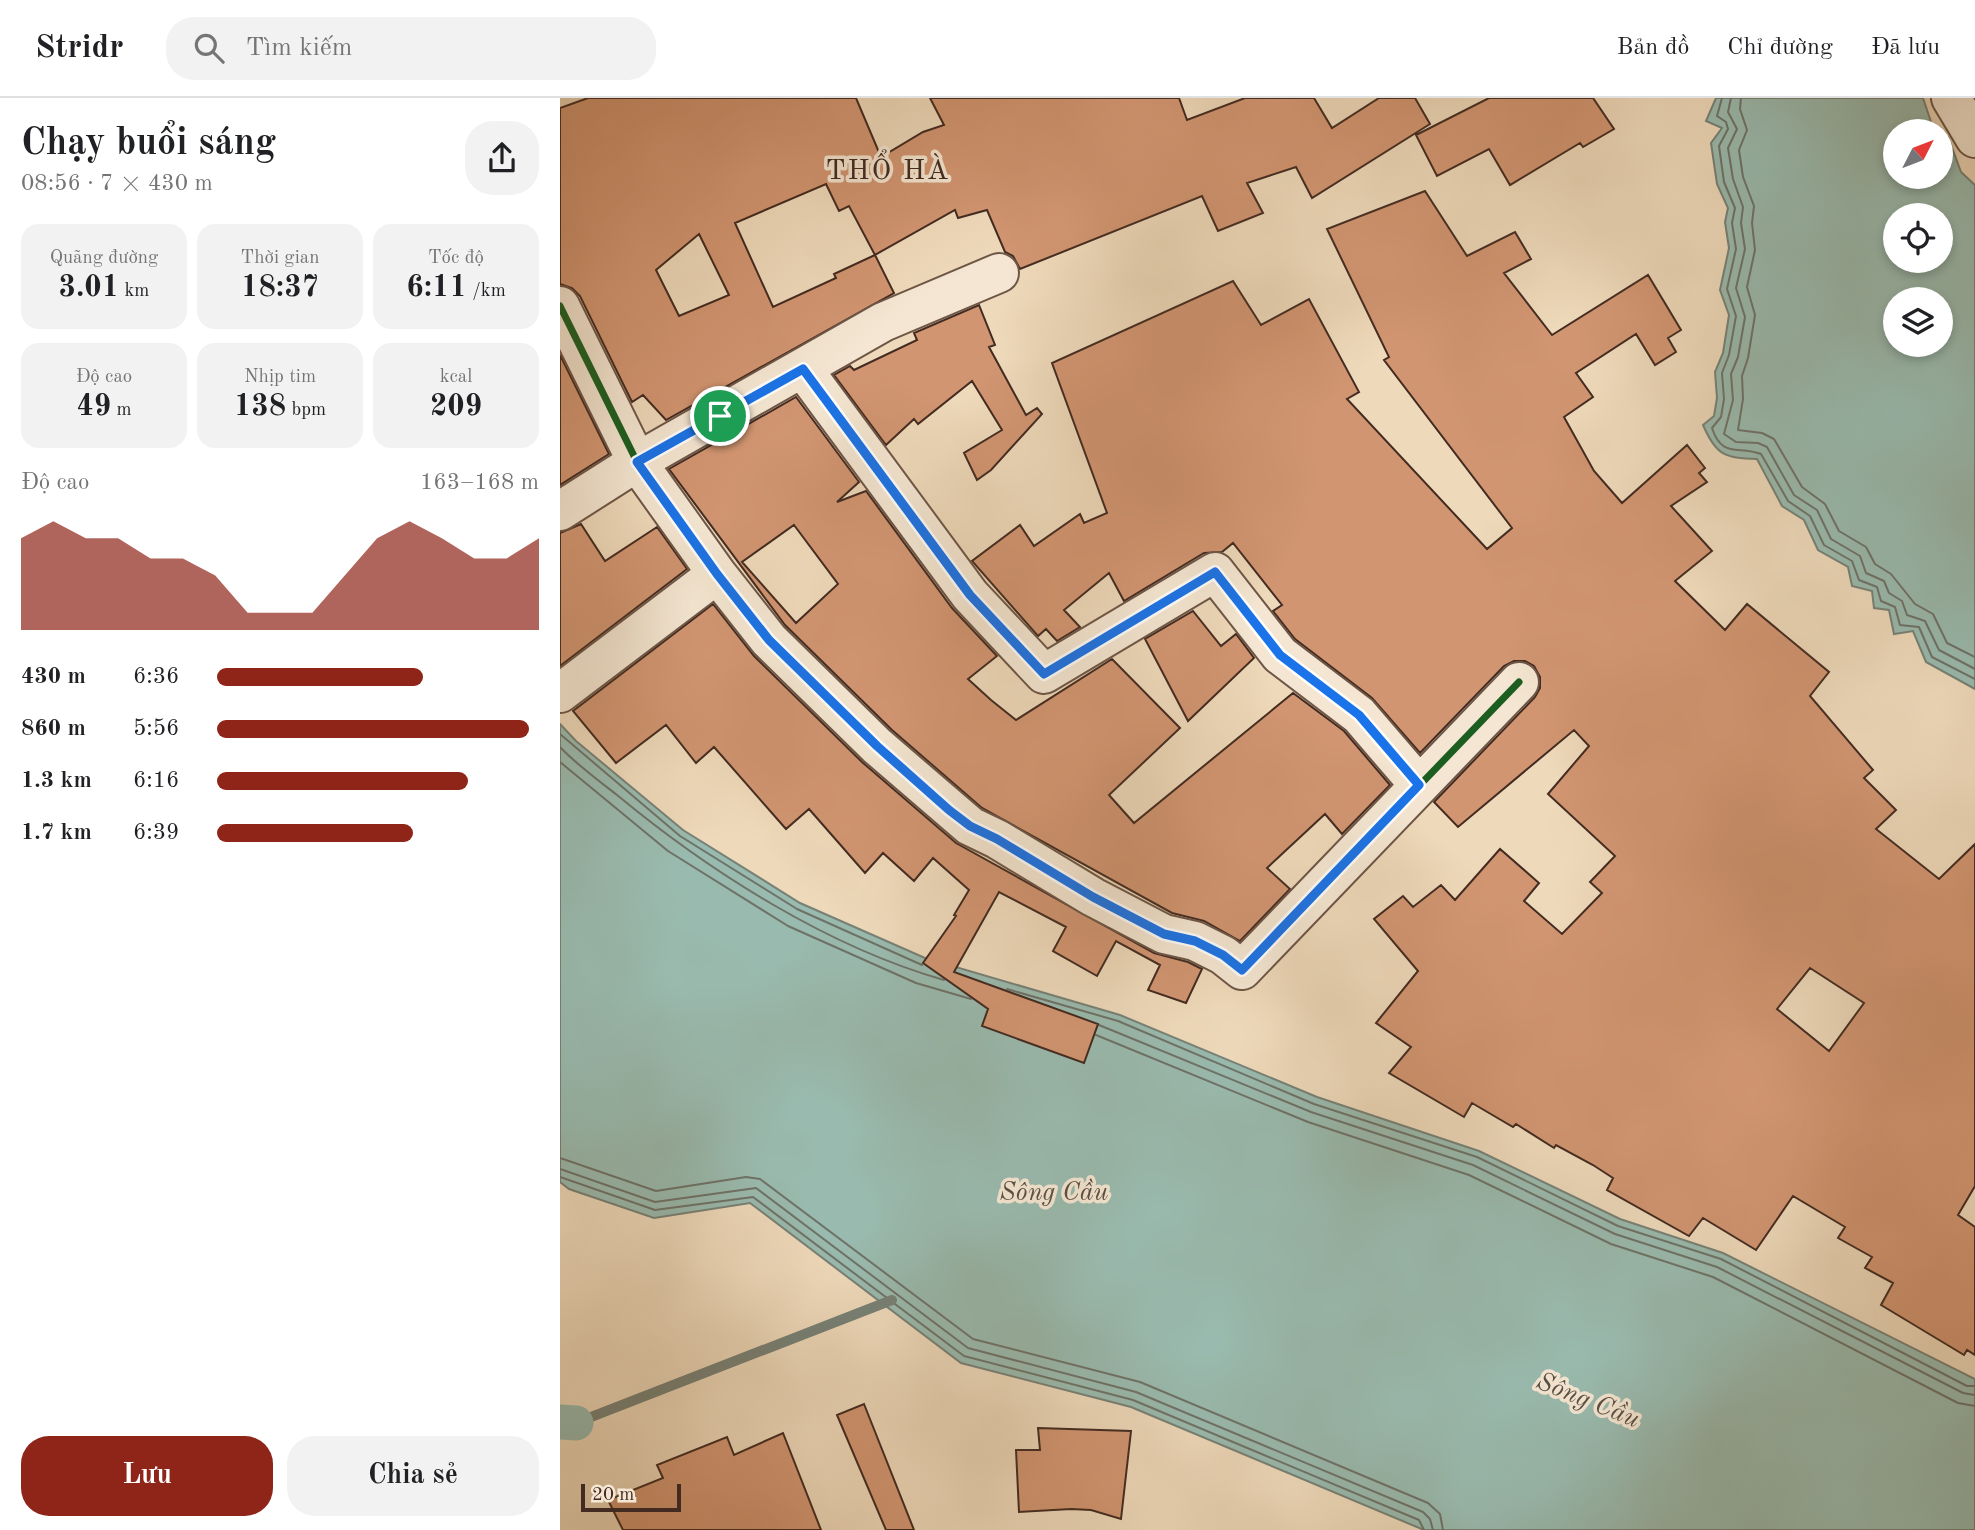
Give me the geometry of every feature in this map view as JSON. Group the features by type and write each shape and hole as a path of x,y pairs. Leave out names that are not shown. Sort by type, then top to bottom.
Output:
{"street":[{"path":"1951,98 1975,138"},
{"path":"560,511 637,462 883,322 999,273"},
{"path":"560,306 637,462 717,574 769,640 877,746 970,826 997,839 1093,897 1164,934 1195,941 1223,955 1242,970 1520,682"},
{"path":"803,369 970,595 1044,674 1215,572 1280,655 1359,715 1419,785"},
{"path":"560,693 717,574"}],"water":[{"path":"1716,98 1923,98 1930,119 1883,119 1883,189 1953,189 1953,150 1961,172 1975,185 1975,689 1926,662 1913,631 1894,634 1889,610 1874,608 1872,591 1852,586 1848,567 1818,550 1804,520 1782,506 1757,459 1722,453 1712,443 1703,425 1714,416 1717,398 1715,372 1723,353 1729,315 1720,290 1729,248 1725,222 1728,208 1717,184 1711,143 1722,128 1706,121"},
{"name":"Sông Cầu","path":"560,724 576,741 683,830 800,903 925,958 1120,1015 1317,1097 1479,1151 1620,1219 1723,1253 1975,1379 1975,1530 1424,1530 1131,1407 961,1363 750,1203 654,1218 569,1189 560,1182"}],"building":[{"path":"588,98 856,98 881,157 923,132 944,125 930,98 1179,98 1187,120 1245,98 1314,98 1332,128 1379,98 1415,98 1430,124 1312,198 1296,167 1247,183 1263,213 1218,231 1202,196 1020,269 1013,256 1005,252 987,210 958,218 955,210 875,255 894,293 666,420 643,395 632,402 580,296 572,288 560,284 560,108","holes":["826,184 839,211 849,206 875,255 834,274 836,278 773,307 735,223","699,234 729,295 679,316 656,270"]},
{"path":"1489,98 1593,98 1614,129 1583,147 1580,143 1510,185 1489,149 1437,176 1416,135"},
{"path":"1425,191 1467,256 1515,232 1531,259 1504,273 1552,335 1648,275 1681,330 1668,338 1676,352 1655,365 1636,334 1576,373 1593,397 1564,417 1594,471 1622,503 1687,445 1705,468 1699,473 1707,482 1671,506 1712,551 1675,581 1725,630 1747,604 1829,672 1810,696 1873,770 1864,778 1896,810 1876,829 1939,879 1975,844 1975,1186 1958,1215 1975,1227 1975,1355 1967,1350 1964,1355 1881,1305 1893,1283 1865,1268 1872,1257 1838,1238 1845,1227 1793,1196 1756,1250 1703,1218 1689,1236 1607,1190 1613,1178 1593,1165 1556,1145 1554,1148 1516,1124 1513,1127 1472,1103 1464,1117 1389,1073 1411,1047 1376,1023 1418,971 1374,919 1403,896 1413,907 1441,885 1455,900 1500,849 1539,883 1524,901 1562,934 1602,893 1590,882 1615,856 1548,794 1589,746 1574,730 1458,827 1434,802 1535,697 1540,688 1540,677 1534,666 1525,661 1514,661 1504,666 1420,753 1372,698 1295,639 1273,611 1282,605 1233,543 1222,552 1204,553 1124,601 1109,573 1064,610 1080,627 1057,641 1046,629 1038,636 972,561 1020,525 1034,546 1080,514 1084,523 1107,513 1052,363 1233,281 1261,325 1309,299 1359,392 1347,399 1487,549 1512,528 1384,360 1389,357 1327,229","holes":["1810,968 1864,1003 1829,1051 1777,1009"]},
{"path":"979,305 995,345 989,347 1026,415 1037,408 1042,414 991,470 977,480 964,453 1002,430 972,381 918,424 914,419 886,445 834,375 850,366 854,370 917,340 914,333"},
{"path":"560,355 609,454 560,485"},
{"path":"796,397 859,482 837,502 866,491 952,608 997,656 968,679 991,700 1016,720 1112,659 1180,728 1109,795 1134,823 1293,693 1344,731 1390,785 1342,834 1325,814 1267,868 1290,889 1240,941 1204,921 1172,913 982,808 892,730 785,625 669,469","holes":["794,525 838,584 796,623 742,562"]},
{"path":"581,524 605,561 657,527 687,569 560,666 560,533"},
{"path":"713,604 754,656 862,762 956,843 1154,953 1188,962 1202,969 1186,1003 1148,990 1160,965 1116,941 1097,976 1053,951 1066,927 999,892 954,972 1098,1024 1084,1063 982,1026 988,1009 923,963 956,916 954,915 969,890 933,858 914,881 883,853 865,873 809,809 786,829 714,747 696,763 666,725 616,763 573,711"},
{"path":"1193,611 1221,646 1236,634 1254,658 1188,721 1145,639"},
{"path":"864,1404 914,1530 886,1530 837,1415"},
{"path":"1038,1428 1131,1431 1121,1519 1091,1510 1019,1512 1016,1450 1040,1450"},
{"path":"783,1433 821,1530 623,1530 608,1500 663,1478 657,1465 727,1437 734,1455"}],"waterway":[{"path":"560,1429 892,1300"},
{"path":"560,1422 576,1423"}],"cycle path":[{"path":"560,306 637,462 717,574 769,640 877,746 970,826 997,839 1093,897 1164,934 1195,941 1223,955 1242,970 1519,682"},
{"path":"803,369 970,595 1044,674 1215,572 1280,655 1359,715 1419,785"}],"district":[{"name":"THỔ HÀ","path":"888,172"}],"route":[{"path":"803,369 970,595 1044,674 1215,572 1280,655 1359,715 1419,785 1242,970 1223,955 1195,941 1164,934 1093,897 997,839 970,826 949,810 877,746 769,640 717,574 637,462 720,416 803,369"}]}
